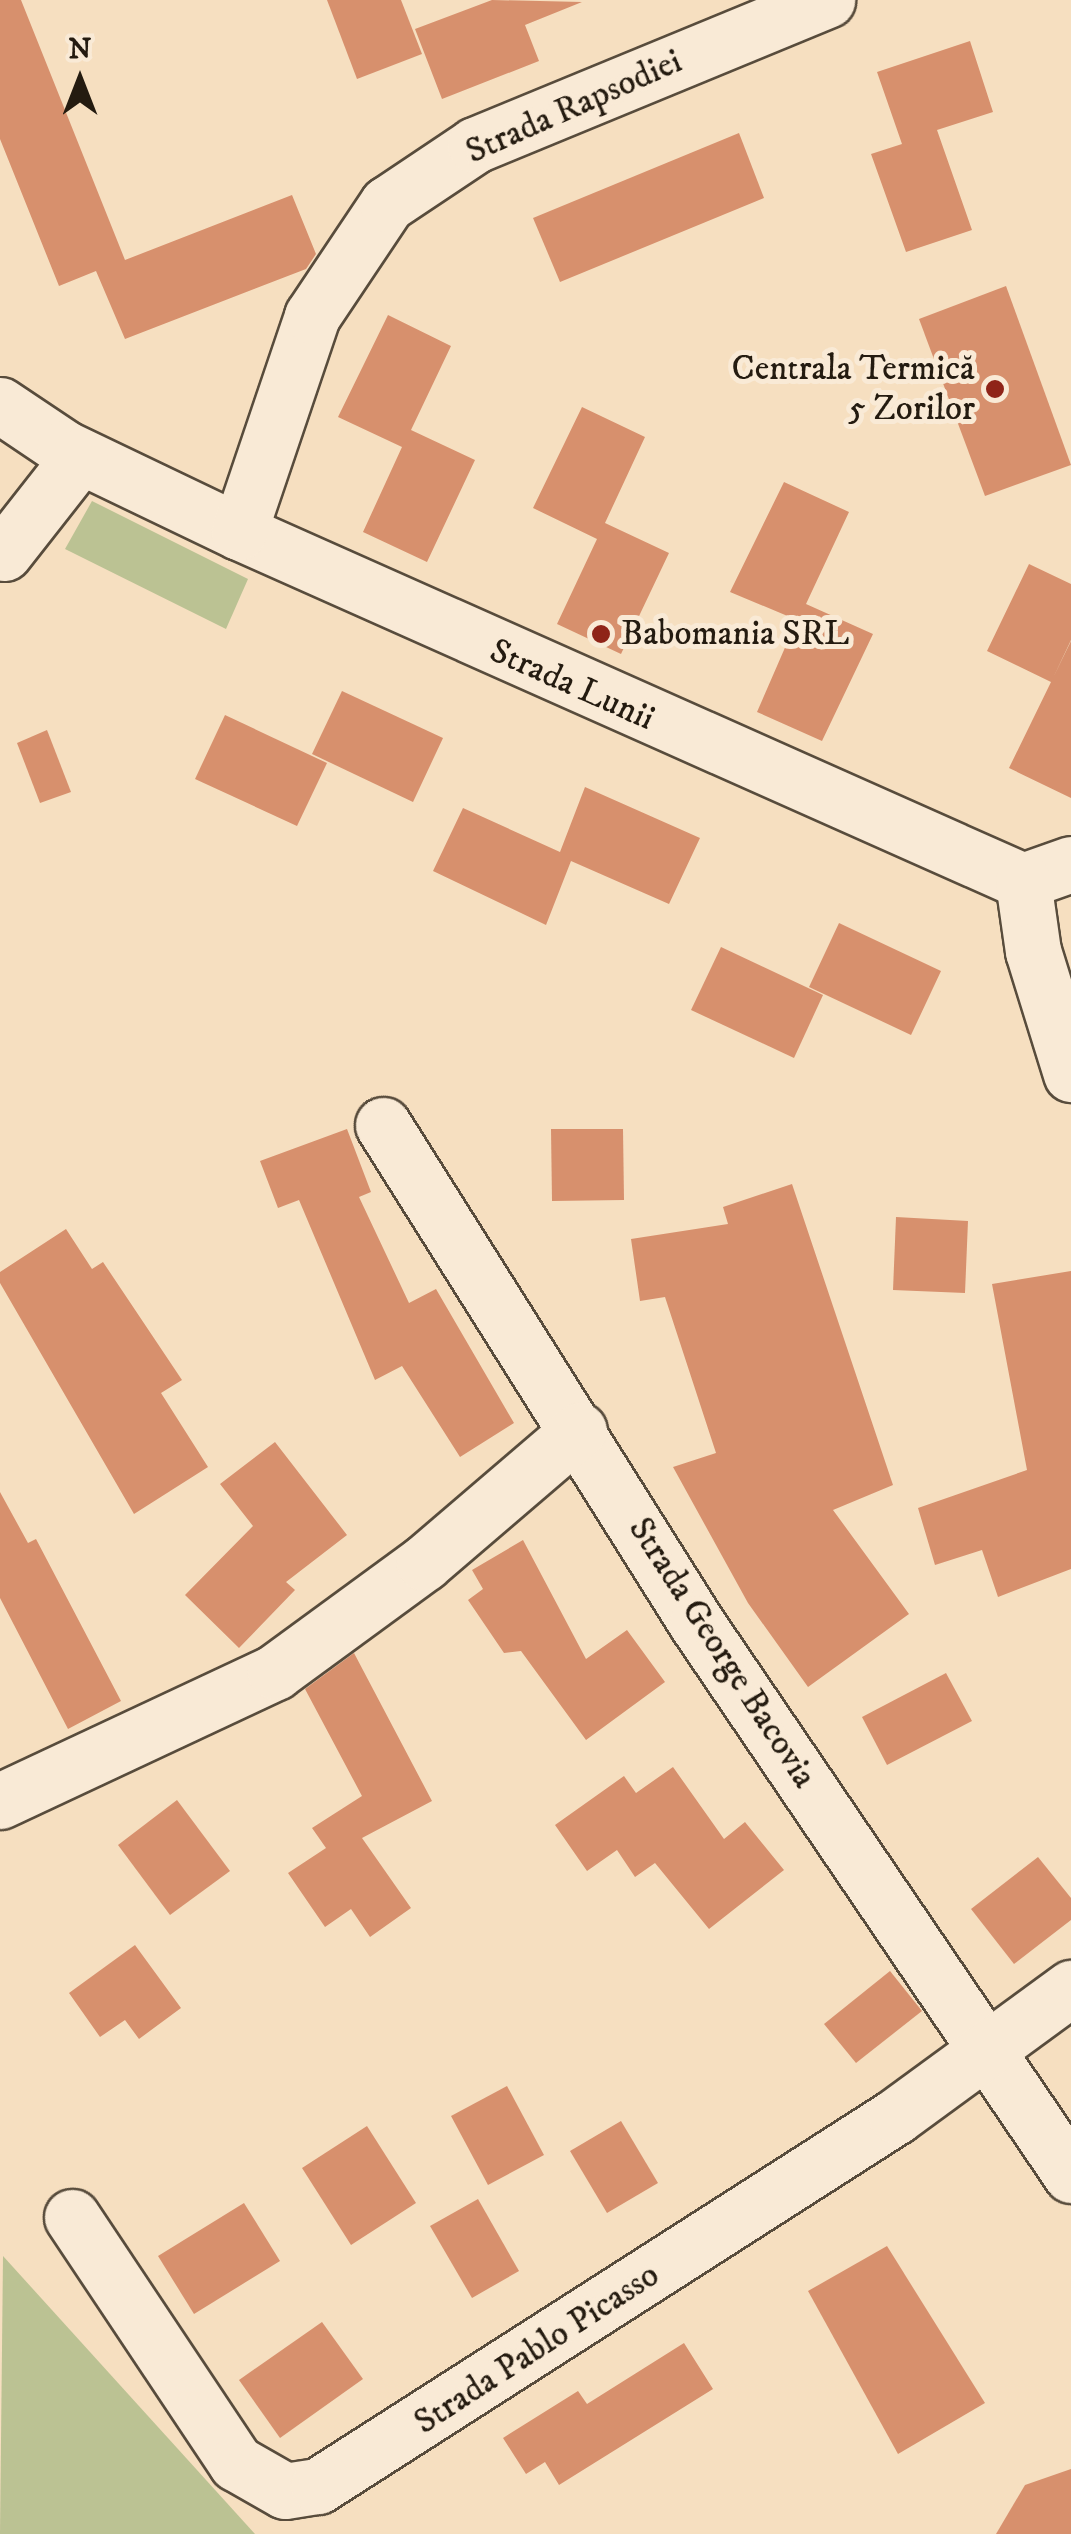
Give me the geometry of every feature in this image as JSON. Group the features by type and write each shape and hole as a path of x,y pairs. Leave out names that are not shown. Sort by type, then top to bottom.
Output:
{"street":[{"name":"Strada Rapsodiei","path":"239,532 312,316 387,204 475,145 826,0"},
{"name":"Strada Lunii","path":"0,405 80,456 239,532 1047,873"},
{"path":"1,562 80,456"},
{"path":"1047,873 1032,951 1071,1074"},
{"name":"Strada George Bacovia","path":"383,1124 579,1430 697,1624 991,2048 1071,2175"},
{"path":"0,1800 275,1672 424,1563 579,1430"},
{"name":"Strada Pablo Picasso","path":"72,2218 236,2463 285,2491 318,2486 991,2048 1071,1988"}],"green space":[{"path":"92,501 248,579 226,629 65,549"},
{"path":"3,2256 255,2534 0,2534"}],"building":[{"path":"0,0 21,0 125,260 292,195 316,254 306,269 125,339 96,271 59,286 0,139"},
{"path":"327,0 401,0 422,54 357,79"},
{"path":"492,0 582,2 525,25 539,61 442,99 415,29"},
{"path":"970,41 993,112 937,130 972,230 906,252 871,154 902,144 877,72"},
{"path":"739,133 764,198 560,282 533,218"},
{"name":"Centrala Termică 5 Zorilor","path":"1006,286 1071,465 985,496 919,319"},
{"path":"388,315 451,346 411,430 475,460 427,562 363,532 402,447 338,417"},
{"path":"582,407 645,437 605,523 669,553 621,654 557,624 597,539 533,508"},
{"path":"784,482 849,512 806,604 873,634 822,741 757,712 797,620 730,592"},
{"path":"1029,564 1071,584 1071,640 1053,678 1071,641 1071,798 1009,768 1051,682 987,651"},
{"path":"342,691 443,738 413,802 312,754"},
{"path":"225,715 327,763 297,826 195,779"},
{"path":"47,730 71,792 40,803 17,743"},
{"path":"585,787 700,838 669,904 571,861 546,925 433,871 463,808 560,852"},
{"path":"839,923 941,971 911,1035 809,987"},
{"path":"721,947 823,995 794,1058 691,1010"},
{"path":"347,1129 371,1192 359,1197 409,1303 436,1289 514,1423 460,1457 402,1366 375,1380 299,1200 278,1208 260,1161"},
{"path":"551,1129 623,1129 624,1200 552,1201"},
{"path":"792,1184 893,1485 833,1510 909,1614 808,1687 748,1603 673,1467 716,1453 665,1297 640,1301 631,1239 728,1224 723,1207"},
{"path":"896,1217 968,1221 965,1293 893,1290"},
{"path":"66,1229 92,1269 103,1262 182,1380 161,1393 208,1467 134,1514 0,1283 0,1272"},
{"path":"1071,1271 1071,1569 998,1597 982,1550 935,1565 918,1508 1027,1470 992,1284"},
{"path":"275,1442 347,1535 286,1582 295,1590 239,1648 185,1595 253,1526 220,1484"},
{"path":"0,1492 28,1543 36,1539 121,1701 68,1729 0,1598"},
{"path":"523,1540 586,1659 627,1630 665,1682 586,1740 521,1651 504,1653 468,1600 483,1589 472,1570"},
{"path":"354,1653 432,1801 362,1838 411,1908 370,1937 351,1909 325,1927 288,1873 326,1848 312,1828 362,1796 305,1689"},
{"path":"946,1673 972,1721 887,1765 862,1717"},
{"path":"673,1767 724,1839 745,1822 784,1870 709,1929 655,1863 635,1877 617,1850 587,1871 555,1825 624,1776 636,1793"},
{"path":"177,1800 230,1871 170,1915 118,1845"},
{"path":"1038,1857 1071,1898 1071,1920 1014,1964 971,1909"},
{"path":"135,1945 181,2008 139,2039 125,2020 100,2037 69,1993"},
{"path":"890,1971 922,2011 856,2063 824,2024"},
{"path":"507,2086 544,2155 488,2185 451,2116"},
{"path":"621,2121 658,2183 607,2213 570,2151"},
{"path":"367,2126 416,2203 351,2245 302,2168"},
{"path":"478,2199 519,2271 472,2298 430,2226"},
{"path":"244,2203 280,2261 194,2314 158,2256"},
{"path":"887,2246 985,2403 898,2454 808,2291"},
{"path":"322,2322 363,2379 280,2438 239,2380"},
{"path":"684,2343 713,2389 559,2485 545,2462 526,2474 503,2438 578,2391 587,2404"},
{"path":"1071,2469 1071,2534 996,2534 1025,2485"}],"place":[{"name":"Centrala Termică 5 Zorilor","path":"995,389"},
{"name":"Babomania SRL","path":"601,634"}]}
